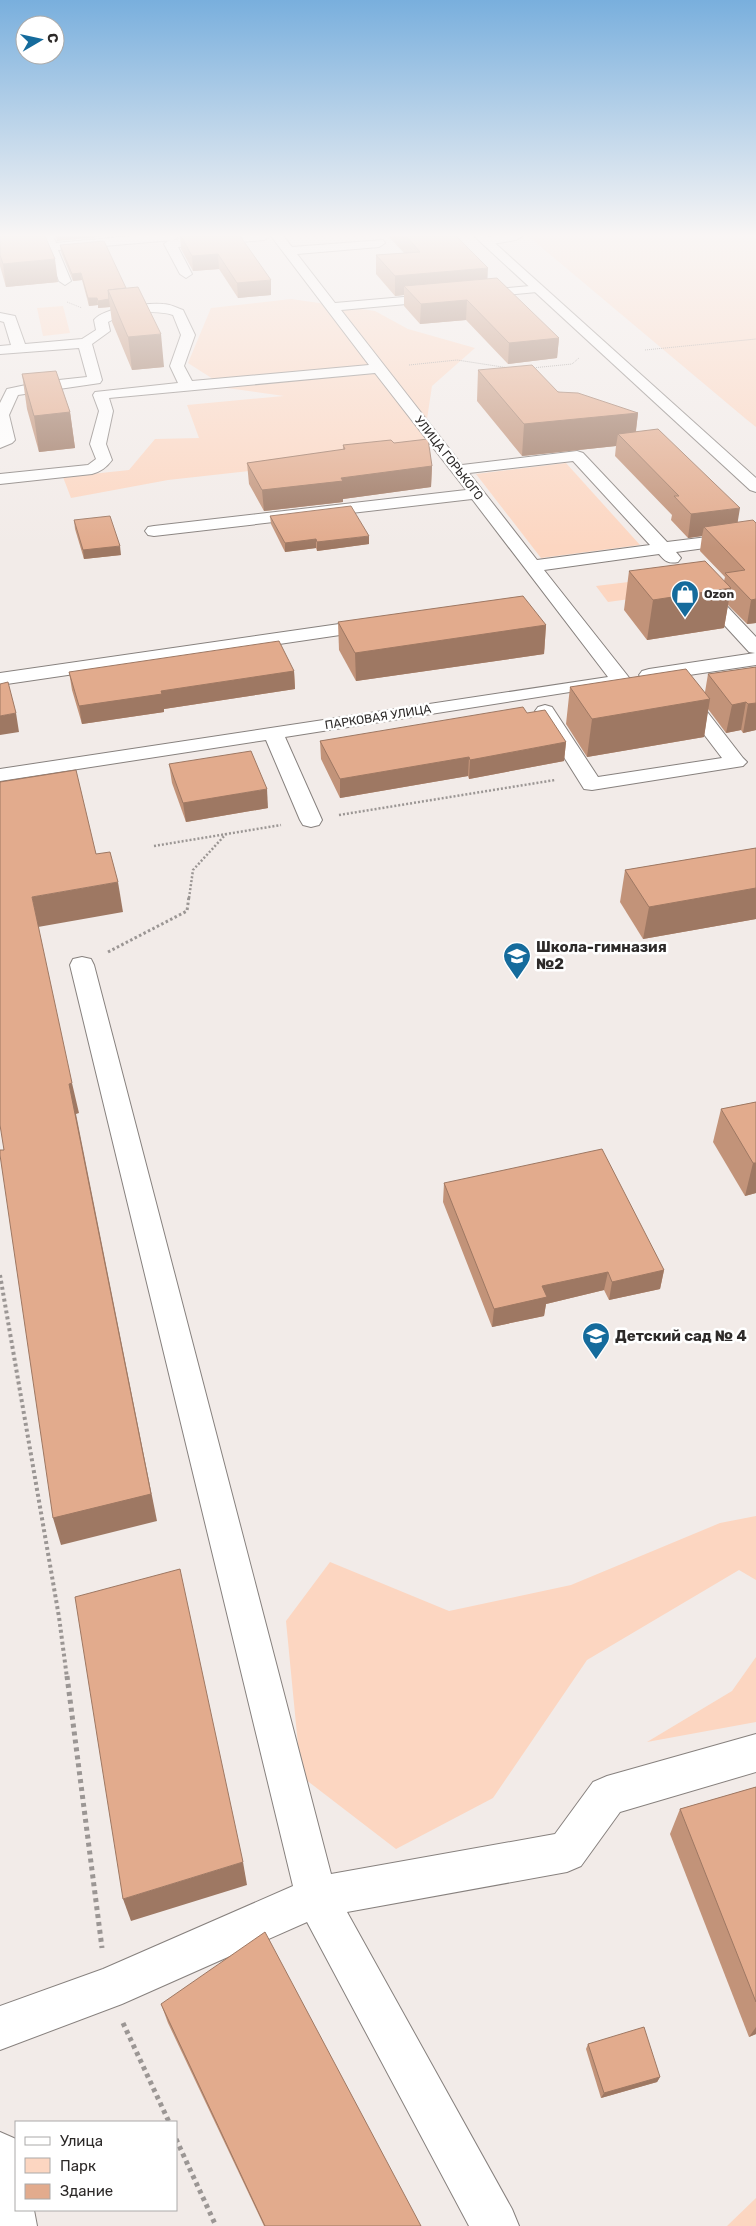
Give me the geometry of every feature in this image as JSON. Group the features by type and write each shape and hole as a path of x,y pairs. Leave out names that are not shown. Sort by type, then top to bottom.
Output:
{"street":[{"path":"16,340 19,348"},
{"path":"0,350 85,343 90,340"},
{"path":"186,340 178,366 188,386"},
{"name":"УЛИЦА ГОРЬКОГО","path":"358,340 620,680"},
{"path":"594,340 754,483"},
{"path":"0,479 92,469 104,460 98,444 106,411 85,343"},
{"path":"100,395 380,368"},
{"path":"0,443 7,440 2,415 12,392 40,386 95,380"},
{"path":"458,470 577,456 756,648"},
{"path":"154,531 477,494"},
{"path":"532,566 756,536"},
{"path":"0,679 360,627"},
{"name":"ПАРКОВАЯ УЛИЦА","path":"0,775 756,659"},
{"path":"534,693 592,784 736,762 667,672"},
{"path":"272,733 311,820"},
{"path":"82,965 316,1897 495,2226"},
{"path":"0,2028 107,1989 316,1897 567,1852 606,1796 756,1753"},
{"path":"0,2155 13,2226"}],"path":[{"path":"527,369 572,364 580,358 610,354 747,340"},
{"path":"380,368 457,360 509,368"},
{"path":"154,846 556,780"},
{"path":"82,965 187,911 193,870 226,834"},
{"path":"0,1275 58,1617 107,1989 169,2121"},
{"path":"178,2143 216,2226"}],"green space":[{"path":"198,340 446,340 475,348 432,386 422,452 168,480 71,498 63,477 129,470 155,439 199,438 187,405 284,396 227,388 188,363"},
{"path":"652,340 756,340 756,427"},
{"path":"566,463 640,545 541,558 476,474"},
{"path":"653,579 666,594 608,602 596,586"},
{"path":"756,1516 756,1580 739,1570 587,1660 493,1798 396,1849 301,1776 286,1621 330,1562 449,1611 571,1585 720,1523"},
{"path":"756,1657 756,1722 647,1742 732,1691"},
{"path":"756,2198 756,2226 727,2226"}],"building":[{"path":"506,340 540,340 509,343"},
{"path":"532,365 558,392 578,393 638,413 524,424 478,370"},
{"path":"56,371 70,412 34,416 22,374"},
{"path":"658,429 740,508 691,514 674,496 679,496 618,434"},
{"path":"428,439 432,466 341,478 343,481 262,490 247,463 345,449 343,445 391,440 394,443"},
{"path":"351,506 369,536 317,542 316,539 285,543 270,516"},
{"path":"110,516 120,546 83,550 74,520"},
{"path":"753,520 756,523 756,599 751,600 725,573 745,570 704,527"},
{"path":"705,561 731,588 653,600 629,571"},
{"path":"523,596 546,625 355,653 338,622"},
{"path":"279,641 294,671 161,691 162,694 79,706 69,672"},
{"path":"756,667 756,703 748,704 746,702 732,705 708,674"},
{"path":"686,669 710,699 592,719 570,687"},
{"path":"8,682 16,713 0,716 0,684"},
{"path":"523,707 527,713 545,710 566,742 470,760 469,757 340,779 320,741"},
{"path":"251,751 267,789 183,803 169,764"},
{"path":"76,770 96,854 110,852 118,882 32,897 72,1083 69,1084 151,1494 53,1518 0,1155 0,1150 4,1150 0,1125 0,782"},
{"path":"756,848 756,888 649,907 625,870"},
{"path":"756,1102 756,1163 753,1163 721,1109"},
{"path":"602,1149 664,1270 612,1282 608,1272 542,1286 547,1297 494,1309 444,1183"},
{"path":"180,1569 243,1862 123,1899 75,1597"},
{"path":"756,1787 756,2002 680,1809"},
{"path":"265,1932 421,2226 265,2226 161,2004"},
{"path":"644,2027 660,2077 604,2093 588,2044"}],"place":[{"name":"Ozon","path":"685,618"},
{"name":"Школа-гимназия №2","path":"517,980"},
{"name":"Детский сад № 4","path":"596,1360"}]}
